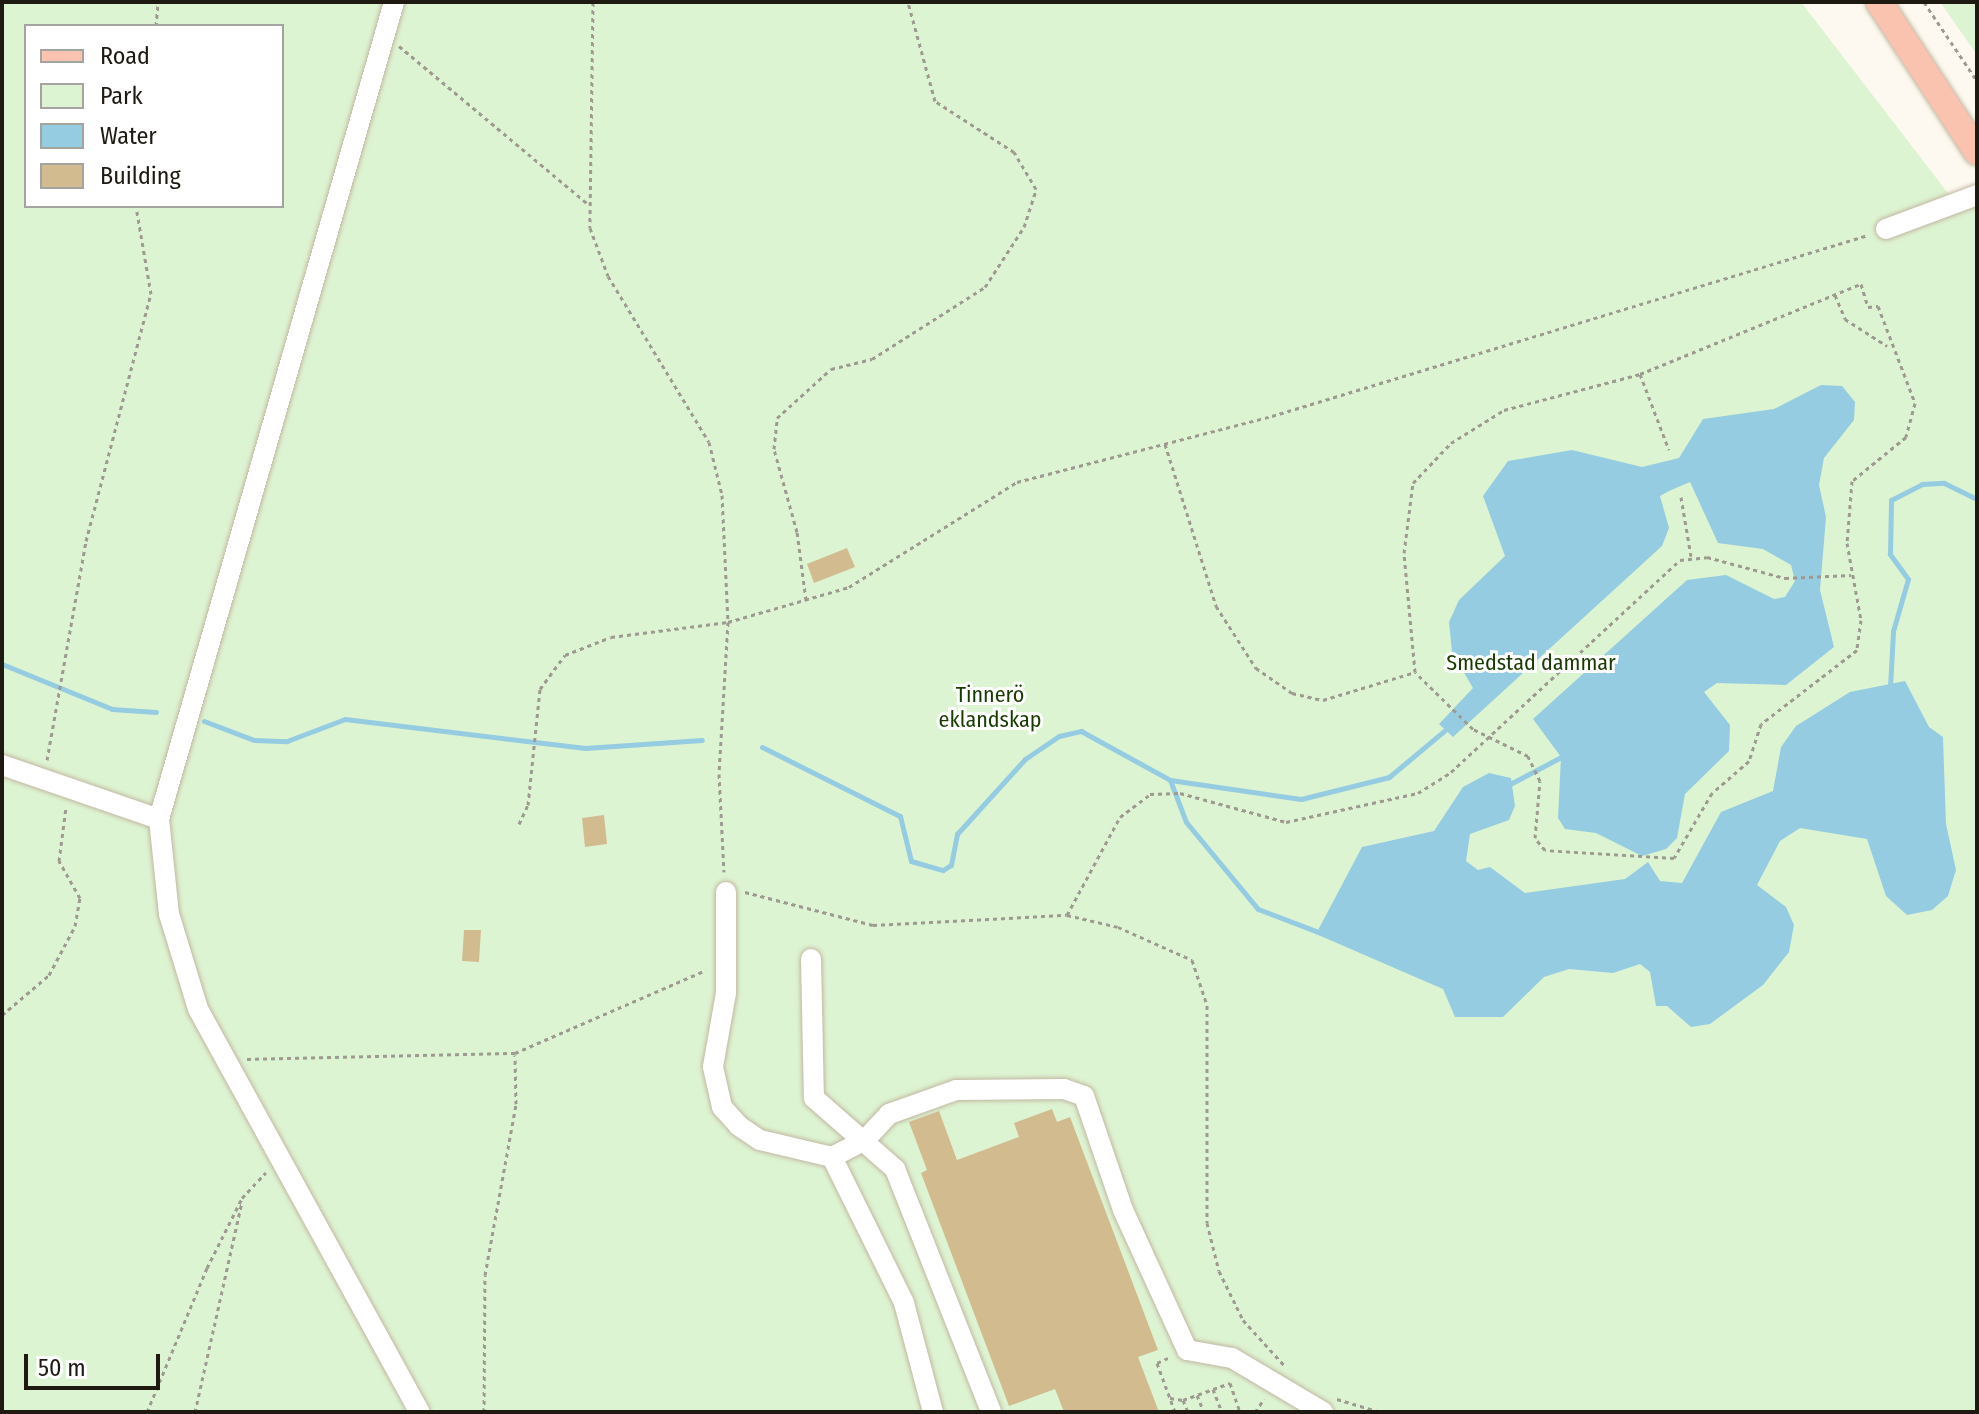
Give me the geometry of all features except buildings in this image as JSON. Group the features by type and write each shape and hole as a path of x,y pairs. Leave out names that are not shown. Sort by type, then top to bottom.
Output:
{"main road":[{"path":"1879,2 1977,152"}],"street":[{"path":"394,2 159,819 179,958 227,1060 420,1412"},
{"path":"1886,229 1977,195"},
{"path":"2,765 159,819"},
{"path":"726,892 727,961 713,1067 722,1107 760,1140 832,1157 864,1141 889,1114 956,1090 1064,1089 1084,1096 1123,1210 1187,1350 1232,1358 1318,1407"},
{"path":"811,959 810,1085 827,1113 895,1169 991,1412"},
{"path":"832,1157 904,1303 933,1412"}],"path":[{"path":"156,24 158,2"},
{"path":"593,2 587,203 608,276 709,442 722,495 728,622 719,774 726,892 873,925 1067,915 1178,951 1201,972 1207,1005 1207,1223 1219,1271 1243,1320 1296,1374"},
{"path":"806,600 797,532 774,449 777,418 831,369 872,359 985,287 1024,227 1036,189 1014,152 935,101 908,2"},
{"path":"1924,2 1977,81"},
{"path":"384,34 587,203"},
{"path":"42,779 86,541 151,294 136,208"},
{"path":"519,824 534,753 540,689 565,655 611,637 728,622 806,600 885,569 1017,482 1165,444 1886,229"},
{"path":"1861,284 1868,307 1878,306 1889,347 1910,382 1914,421 1906,437 1852,481 1851,575 1862,631 1852,658 1761,724 1749,761 1712,793 1674,858 1545,850 1535,838 1540,781 1528,756 1473,729 1415,672 1404,553 1413,483 1451,443 1504,410 1640,374 1835,295 1861,284"},
{"path":"1835,295 1845,319 1889,347"},
{"path":"1640,374 1669,450"},
{"path":"1165,444 1216,606 1256,668 1292,693 1323,700 1415,672"},
{"path":"1681,497 1691,556"},
{"path":"1067,915 1120,817 1161,791 1180,793 1286,822 1363,809 1418,793 1487,736 1662,575 1691,556 1785,578 1821,579 1851,575"},
{"path":"2,1015 49,975 75,926 80,898 59,861 58,830 73,790"},
{"path":"227,1060 515,1053 727,961"},
{"path":"484,1412 485,1275 516,1104 515,1053"},
{"path":"147,1412 242,1198 281,1159"},
{"path":"195,1412 242,1198"},
{"path":"1175,1412 1157,1363 1187,1350"},
{"path":"1170,1398 1183,1400 1230,1383 1240,1412"},
{"path":"1213,1389 1222,1412"},
{"path":"1197,1395 1204,1412"},
{"path":"1183,1400 1188,1412"},
{"path":"1318,1407 1380,1412"}],"green space":[{"name":"Tinnerö eklandskap","path":"2,2 1801,2 1961,210 1977,206 1977,1412 2,1412"},
{"path":"1940,2 1977,2 1977,55"}],"water":[{"name":"Smedstad dammar","path":"1821,385 1842,386 1855,402 1854,420 1824,458 1819,485 1826,517 1820,590 1834,647 1786,685 1717,683 1704,692 1730,725 1729,751 1685,794 1677,838 1666,849 1642,856 1596,833 1565,829 1558,818 1561,757 1533,719 1687,580 1726,575 1774,599 1785,597 1795,581 1791,565 1763,549 1718,543 1690,482 1669,491 1660,496 1669,528 1662,546 1453,737 1439,724 1473,688 1452,652 1449,622 1459,600 1505,556 1483,496 1508,461 1572,450 1642,467 1679,458 1703,419 1774,409"},
{"path":"1905,681 1929,727 1943,737 1946,824 1956,870 1948,896 1932,910 1907,915 1886,896 1867,839 1800,828 1780,841 1757,885 1786,907 1794,925 1789,952 1763,985 1710,1024 1691,1027 1667,1006 1656,1006 1650,972 1640,964 1613,973 1569,969 1544,977 1503,1017 1455,1017 1443,989 1316,934 1362,847 1434,831 1463,787 1489,773 1511,778 1515,806 1509,820 1470,834 1466,861 1478,870 1490,867 1525,893 1625,879 1648,862 1660,881 1682,883 1721,812 1773,791 1781,747 1796,726 1850,692"}],"waterway":[{"path":"1890,687 1893,631 1908,579 1890,554 1891,500 1922,484 1944,483 1977,499"},
{"path":"2,664 112,709 156,712"},
{"path":"204,721 254,740 287,741 345,719 585,748 702,740"},
{"path":"762,747 900,816 911,861 943,870 951,865 957,834 1025,759 1059,736 1081,731 1170,780 1301,799 1389,777 1450,726"},
{"path":"1510,784 1565,755"},
{"path":"1170,780 1186,822 1258,909 1321,933"}]}
